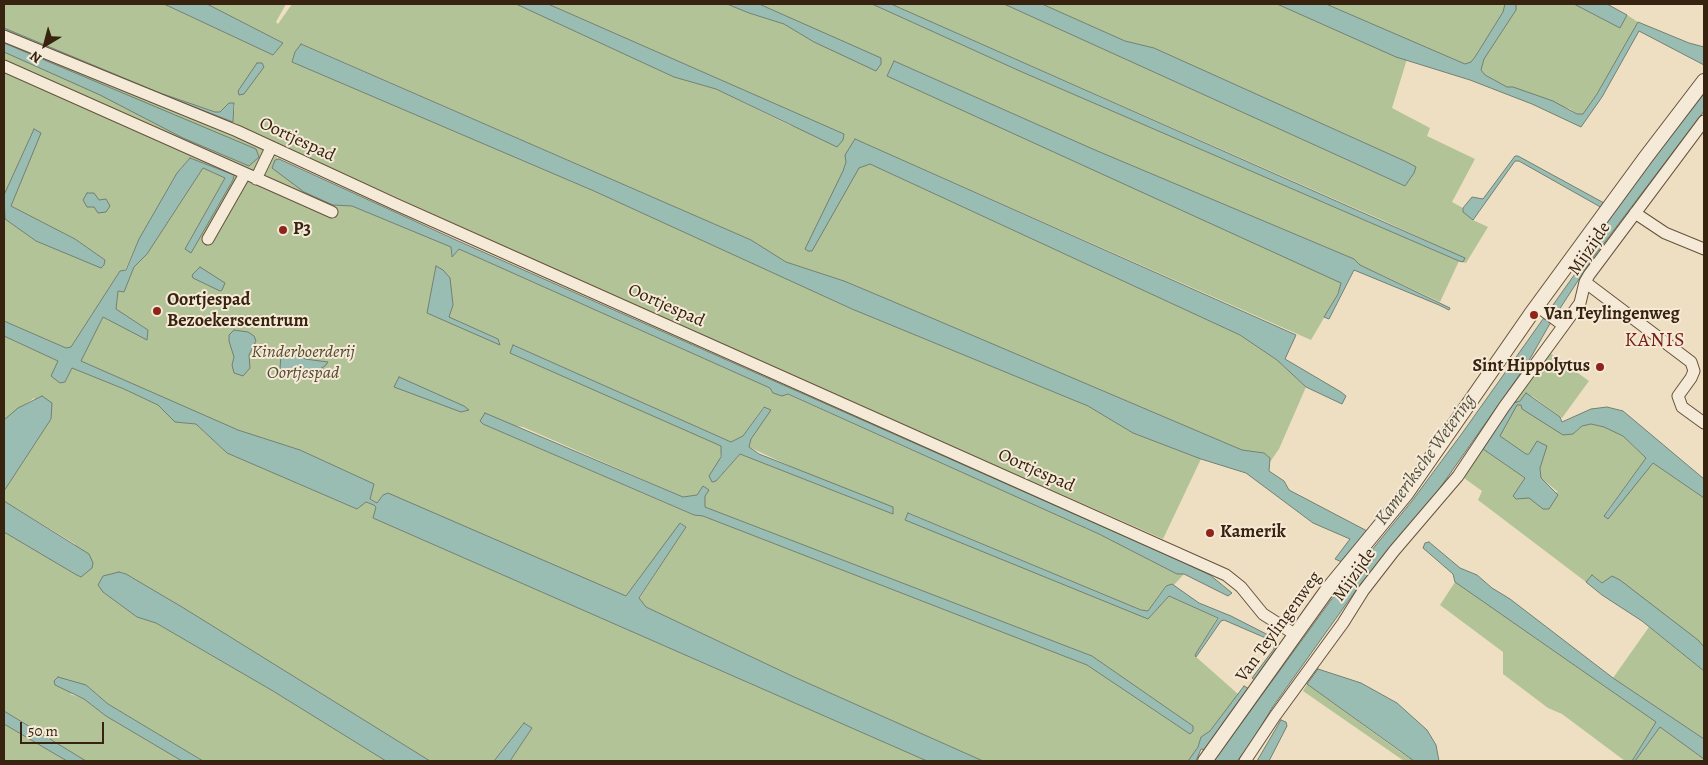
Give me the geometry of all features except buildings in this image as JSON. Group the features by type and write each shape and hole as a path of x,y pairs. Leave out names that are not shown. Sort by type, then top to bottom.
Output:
{"street":[{"name":"Oortjespad","path":"4,36 237,131 271,148 1226,575 1241,587 1263,614 1296,635"},
{"path":"4,66 332,212"},
{"name":"Van Teylingenweg","path":"1205,761 1328,589 1406,494 1540,309 1609,208 1704,81"},
{"name":"Mijzijde","path":"1245,761 1275,716 1343,624 1363,591 1394,551 1458,476 1561,323 1580,303 1584,282 1704,121"},
{"path":"208,239 271,148"},
{"path":"1635,213 1665,233 1704,249"},
{"path":"1584,282 1691,362 1694,371 1678,396 1682,407 1704,423"},
{"path":"1540,309 1561,323"}],"green space":[{"path":"4,4 164,4 273,55 283,43 207,4 286,4 276,22 278,24 292,4 516,4 674,77 716,89 789,125 843,140 844,134 548,4 727,4 784,24 814,42 880,58 759,4 872,4 1022,72 1459,261 1440,302 1360,265 1354,259 1095,150 894,61 887,76 1342,283 1338,294 1311,340 855,139 843,171 870,164 1240,335 1277,360 1306,387 1279,449 1270,462 1269,457 1264,453 1242,450 844,281 786,262 751,240 302,44 295,52 292,62 594,191 852,309 1088,406 1133,433 1201,459 1163,539 713,341 246,129 233,122 235,105 229,103 220,112 215,112 160,93 4,28"},
{"path":"891,4 1004,4 1405,186 1416,167 1407,162 1154,48 1125,41 1042,4 1277,4 1381,50 1407,59 1392,108 1430,128 1427,136 1475,159 1452,202 1463,208 1473,220 1488,227 1466,263 1463,262 1464,258 1382,220"},
{"path":"1326,4 1505,4 1503,12 1475,57 1471,62 1465,64"},
{"path":"1516,4 1574,4 1620,28 1627,15 1638,22 1597,94 1583,114 1577,114 1570,109 1507,87 1485,75 1481,70 1484,59 1516,10"},
{"name":"Kinderboerderij Oortjespad","path":"4,41 264,149 279,159 275,160 333,205 352,206 452,247 451,257 459,249 770,388 773,393 782,396 787,394 1099,534 1177,574 1184,574 1174,585 1166,585 1148,611 1141,610 909,513 905,519 1148,619 1169,596 1217,618 1195,656 1238,694 1210,731 1201,737 1198,747 1188,761 983,761 792,676 646,607 639,599 686,527 681,523 626,596 383,495 377,503 370,499 374,484 300,450 238,430 80,361 103,317 147,339 148,330 116,309 118,291 124,292 134,267 147,254 203,168 225,178 185,249 191,252 233,180 234,175 190,158 177,173 139,239 125,270 120,271 71,347 66,348 4,321 4,216 5,219 36,241 101,267 105,260 75,239 11,206 40,133 34,129 4,195","holes":["436,266 451,291 453,305 448,317 498,339 500,344 427,313","513,345 731,442 743,436 763,407 770,410 751,439 749,447 893,514 740,454 716,481 722,446 510,353","480,421 523,427 683,497 697,495 703,487 705,507 1092,656 1193,726 1193,731 1190,734 1087,665 703,516 693,515 483,424"]},
{"path":"4,336 58,361 65,382 72,368 124,389 158,405 175,422 196,424 227,453 357,509 366,502 374,505 376,507 373,518 927,761 510,761 532,728 524,723 494,761 430,761 182,607 126,574 119,572 103,592 137,617 156,623 273,691 386,761 203,761 108,704 86,685 70,694 84,699 106,716 182,761 86,761 4,711 4,532 81,577 75,544 4,501 4,491 51,419 34,398 4,420"},
{"path":"1550,353 1589,381 1562,418 1532,396 1522,409 1573,434 1582,426 1591,424 1604,427 1623,436 1646,458 1604,515 1653,463 1704,498 1704,647 1686,632 1607,581 1602,583 1592,575 1586,582 1478,500 1482,491 1464,478 1483,449 1525,478 1513,496 1516,499 1558,492 1541,478 1540,468 1546,446 1526,454 1494,432 1511,404"},
{"path":"1455,582 1656,722 1632,761 1625,761 1562,714 1548,708 1503,674 1503,652 1440,605"},
{"path":"1649,627 1704,671 1704,739 1613,678"},
{"path":"1307,684 1414,761 1404,761 1303,691"},
{"path":"4,724 67,761 4,761"},
{"path":"1660,727 1704,759 1704,761 1635,761"}],"water":[{"path":"164,4 207,4 283,43 273,55"},
{"path":"516,4 548,4 844,134 843,140 837,147 716,89 674,77"},
{"path":"727,4 759,4 881,58 881,64 876,71 814,42 784,24"},
{"path":"872,4 891,4 1465,258 1463,262 1459,261 1022,72"},
{"path":"1004,4 1042,4 1125,41 1154,48 1407,162 1416,167 1414,173 1405,186"},
{"path":"1277,4 1326,4 1465,64 1471,62 1475,57 1503,12 1505,4 1516,4 1516,10 1484,59 1481,70 1485,75 1507,87 1513,87 1553,101 1577,114 1583,114 1597,94 1638,22 1689,43 1704,47 1704,65 1639,31 1602,97 1581,127 1532,104 1470,80 1396,57"},
{"path":"1574,4 1607,4 1627,15 1620,28"},
{"path":"4,28 160,93 215,112 220,112 229,103 234,103 233,122 60,55 4,30"},
{"path":"4,43 256,149 259,157 249,166 183,138 100,95 4,52"},
{"path":"301,44 751,240 786,262 844,281 1242,450 1264,453 1270,458 1269,471 1284,481 1289,490 1369,532 1342,562 1335,559 1350,539 1313,523 1246,473 1201,459 1133,433 1088,406 852,309 594,191 292,62 295,52"},
{"path":"894,61 1095,150 1354,259 1360,265 1450,308 1449,310 1354,270 1329,319 1324,317 1338,294 1341,283 887,76"},
{"path":"257,63 262,63 264,67 244,94 239,95 238,91"},
{"path":"1704,92 1704,111 1592,259 1548,327 1527,364 1428,505 1359,586 1272,708 1249,746 1237,761 1214,761 1331,600 1412,501 1463,432 1582,264 1611,213 1519,161 1515,161 1473,220 1463,212 1463,208 1472,197 1483,199 1515,156 1518,156 1604,203 1617,185 1619,188 1617,209"},
{"path":"34,129 41,133 11,206 75,239 105,260 101,268 36,241 5,219 4,195"},
{"path":"855,139 1296,335 1285,359 1341,392 1346,396 1342,404 1306,387 1277,360 1240,335 870,164 859,168 812,251 808,251 805,249 843,171 846,162 845,155"},
{"path":"190,158 234,175 233,180 191,253 185,249 225,178 203,168 147,254 134,267 124,292 118,291 116,309 148,330 147,340 103,317 81,361 238,430 300,450 374,484 370,499 377,503 383,495 388,493 626,596 680,523 686,527 639,598 646,607 792,676 983,761 927,761 373,518 376,507 374,505 366,502 357,509 227,453 196,424 175,422 158,405 124,389 72,368 65,382 60,383 51,376 58,361 4,336 4,321 66,348 71,347 120,271 126,270 139,239 177,173"},
{"path":"279,159 456,240 1178,560 1210,575 1232,593 1228,596 1184,574 1177,574 1099,534 788,394 782,396 773,393 770,388 459,249 452,257 451,247 352,206 333,205 304,192 272,168 275,160"},
{"path":"87,193 94,193 99,200 106,199 110,206 106,212 98,213 94,207 87,207 83,200"},
{"path":"436,266 443,270 450,278 453,305 449,317 498,339 500,345 427,313"},
{"path":"200,267 225,283 222,290 220,291 193,278 192,275"},
{"path":"234,330 248,332 254,336 256,341 249,355 250,368 243,376 234,373 232,365 234,357 229,335"},
{"path":"513,345 731,442 743,436 764,407 771,410 751,439 749,447 759,454 893,507 893,514 740,454 716,481 712,482 709,476 721,457 721,446 510,353"},
{"path":"297,351 305,359 328,362 325,366 309,375 283,374 280,369 281,354"},
{"path":"399,377 469,410 461,412 394,387"},
{"path":"1526,393 1560,417 1562,422 1591,409 1607,407 1623,411 1704,479 1704,498 1653,463 1608,519 1604,516 1646,458 1623,436 1604,427 1591,424 1582,426 1573,434 1563,435 1522,409 1521,405 1517,405 1500,436 1526,454 1529,454 1537,441 1547,446 1540,468 1541,478 1558,495 1549,509 1543,509 1529,498 1516,499 1513,496 1525,478 1483,449 1511,404 1520,401"},
{"path":"42,396 52,403 51,419 4,491 4,420 18,408"},
{"path":"485,413 683,497 697,495 703,486 709,490 705,496 705,507 1092,656 1193,726 1193,731 1190,734 1087,665 703,516 694,515 483,424 480,421"},
{"path":"4,501 89,554 93,563 92,568 81,577 4,532"},
{"path":"908,513 1141,610 1148,611 1166,586 1172,584 1199,603 1231,616 1274,638 1278,648 1256,681 1252,678 1274,649 1274,646 1268,639 1224,620 1221,621 1196,657 1195,655 1218,618 1169,596 1148,619 905,520"},
{"path":"1429,542 1460,568 1477,575 1613,678 1704,739 1704,759 1660,727 1635,761 1632,761 1656,722 1455,582 1453,574 1423,548 1425,543"},
{"path":"119,572 126,574 182,607 430,761 386,761 273,691 156,623 137,617 103,592 98,585 103,576"},
{"path":"1592,575 1602,583 1612,576 1620,580 1698,640 1704,647 1704,671 1642,621 1602,595 1586,582"},
{"path":"1318,669 1361,683 1397,703 1427,730 1436,745 1439,761 1414,761 1307,684"},
{"path":"58,677 86,685 108,704 203,761 182,761 106,716 84,699 55,685 54,681"},
{"path":"1244,686 1251,690 1206,750 1201,749 1196,761 1188,761 1198,747 1201,737 1210,731"},
{"path":"4,711 86,761 67,761 4,724"},
{"path":"1281,720 1286,722 1287,726 1269,761 1257,761"},
{"path":"524,723 532,728 510,761 494,761"}],"place":[{"name":"P3","path":"283,230"},
{"name":"Oortjespad Bezoekerscentrum","path":"157,311"},
{"name":"Van Teylingenweg","path":"1534,315"},
{"name":"Sint Hippolytus","path":"1600,367"},
{"name":"Kamerik","path":"1210,533"}],"district":[{"name":"KANIS","path":"1655,341"}],"water label":[{"name":"Kameriksche Wetering","path":"1426,460"}]}
